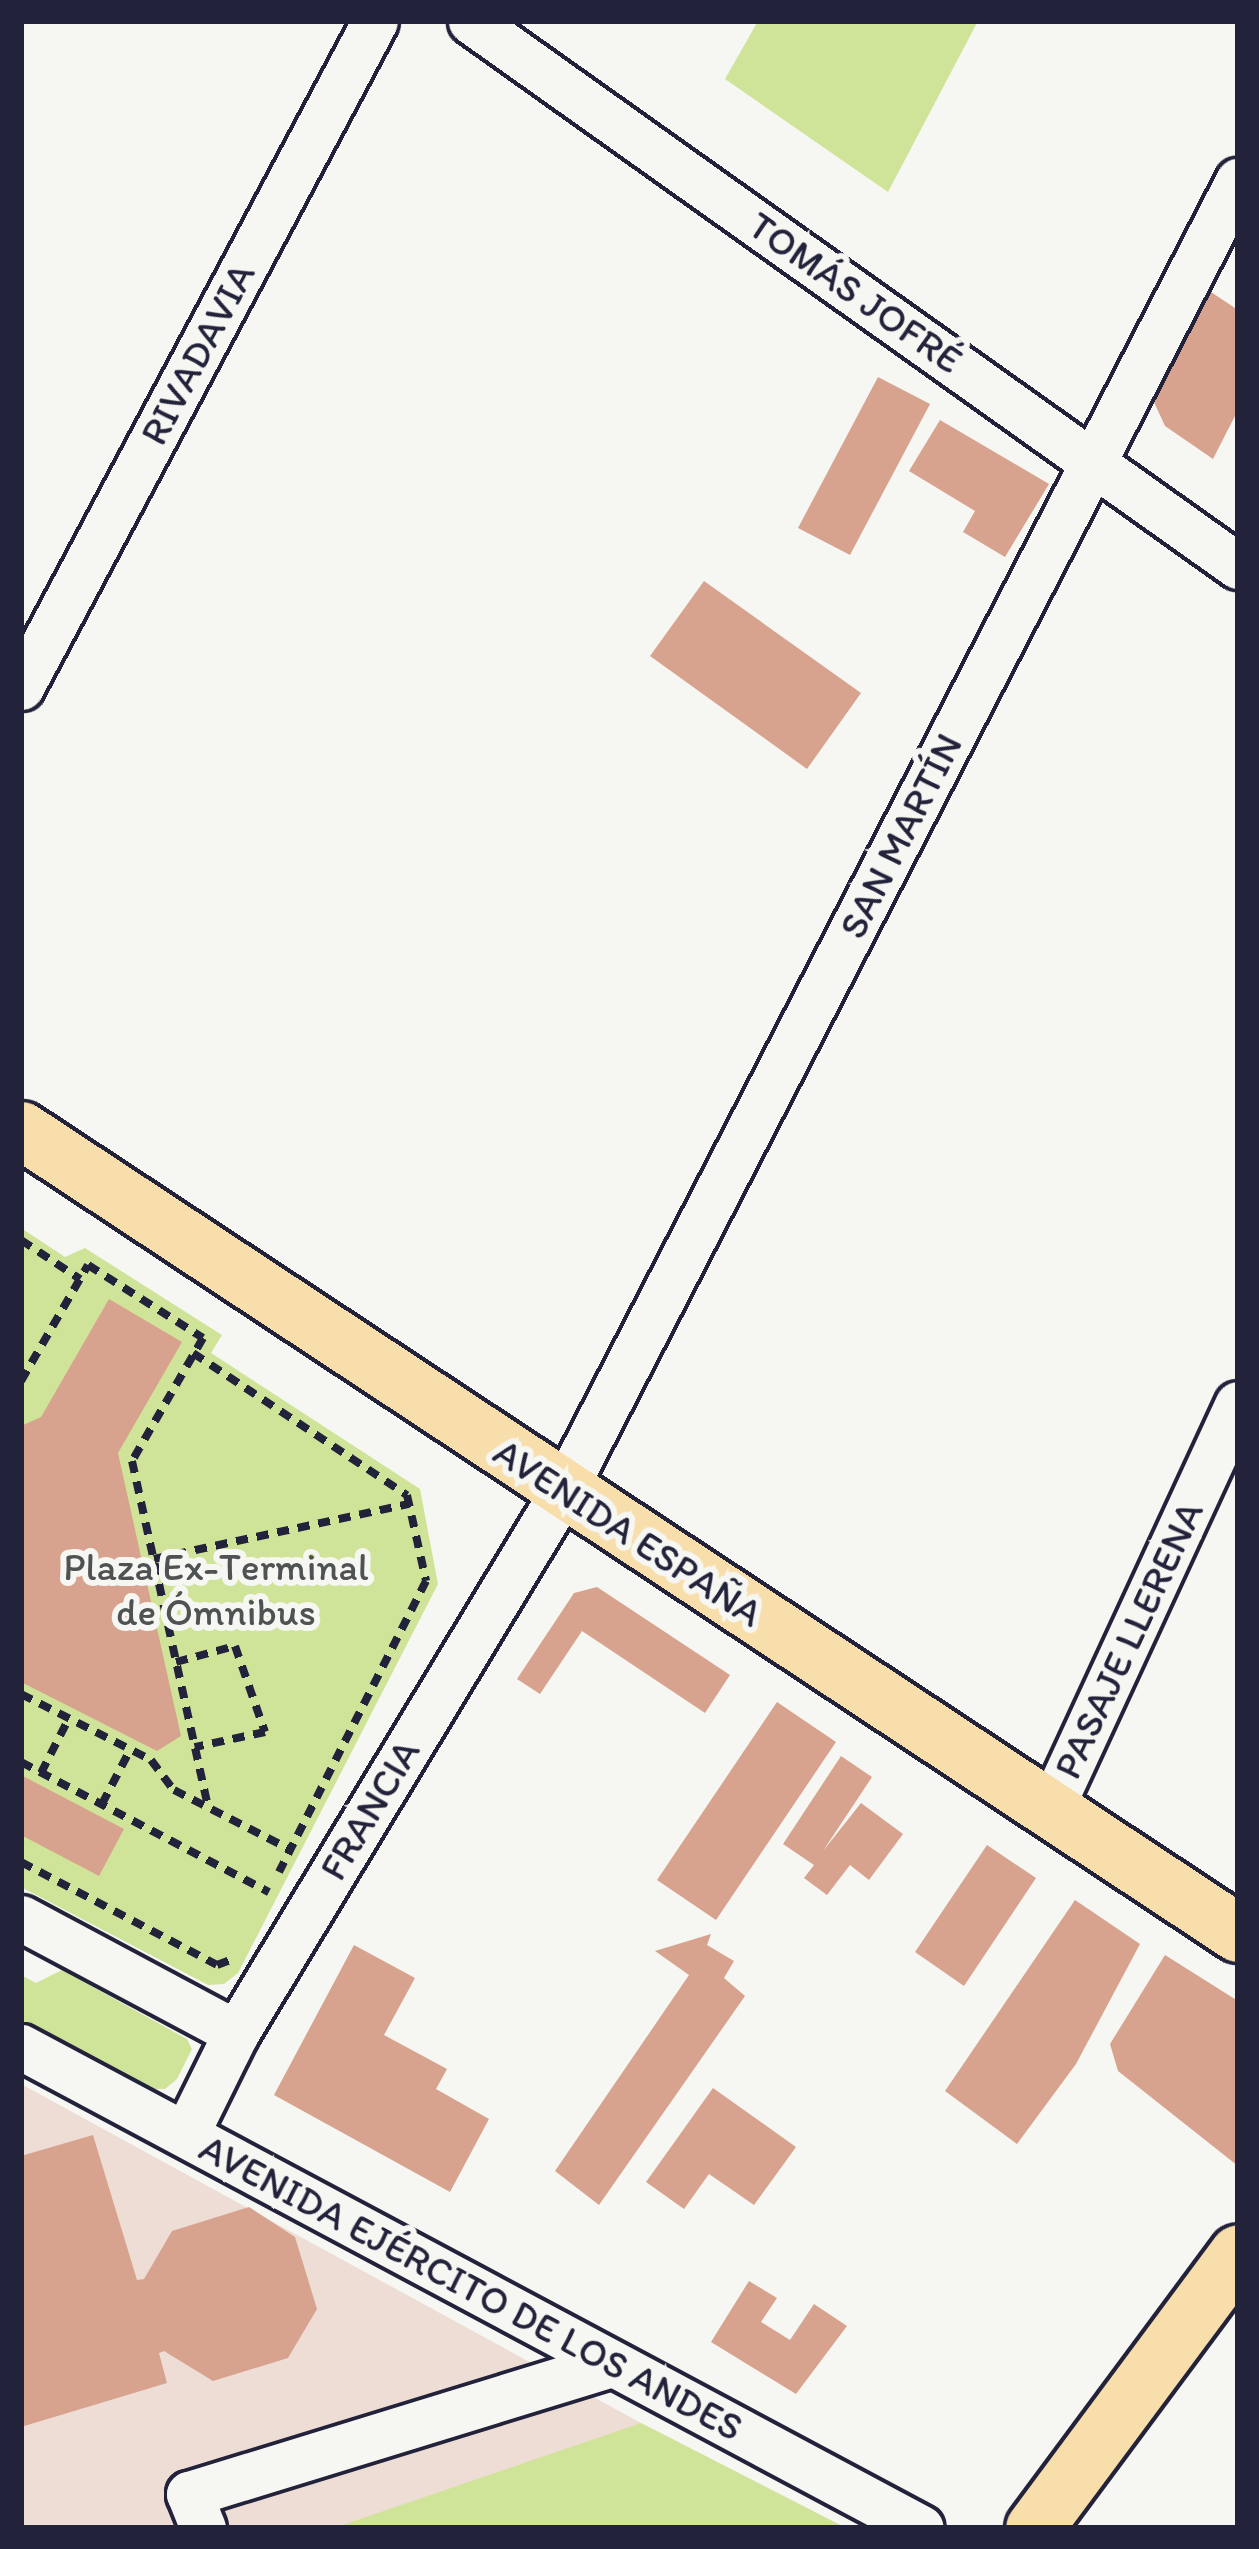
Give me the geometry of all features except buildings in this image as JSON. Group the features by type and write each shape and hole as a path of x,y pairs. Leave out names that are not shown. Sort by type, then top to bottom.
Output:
{"main road":[{"name":"AVENIDA ESPAÑA","path":"21,1130 1238,1933"},
{"path":"1034,2528 1238,2253"}],"street":[{"name":"RIVADAVIA","path":"21,687 375,21"},
{"name":"TOMÁS JOFRÉ","path":"471,21 1238,566"},
{"name":"SAN MARTÍN","path":"563,1490 1238,181"},
{"name":"PASAJE LLERENA","path":"1050,1810 1238,1404"},
{"name":"FRANCIA","path":"186,2134 236,2032 563,1490"},
{"path":"21,1918 236,2032"},
{"name":"AVENIDA EJÉRCITO DE LOS ANDES","path":"21,2047 608,2365 921,2528"},
{"path":"203,2528 188,2494 608,2365"}],"path":[{"path":"21,1240 80,1280"},
{"path":"21,1381 88,1264 202,1338 133,1461 208,1807"},
{"path":"193,1353 407,1495 426,1581 261,1909"},
{"path":"154,1559 410,1504"},
{"path":"176,1662 235,1646 265,1732 195,1748"},
{"path":"21,1694 151,1760 174,1790 291,1850"},
{"path":"41,1773 69,1718"},
{"path":"102,1804 130,1750"},
{"path":"21,1762 269,1892"},
{"path":"21,1862 218,1965 236,1958 244,1942"}],"shaded area":[{"path":"21,2084 641,2423 846,2528 21,2528"}],"green space":[{"path":"758,21 978,21 888,192 725,79"},
{"name":"Plaza Ex-Terminal de Ómnibus","path":"21,1228 65,1257 85,1248 222,1335 211,1353 420,1489 438,1584 238,1973 224,1984 208,1985 21,1887"},
{"path":"62,1970 187,2039 192,2049 177,2079 165,2089 148,2089 21,2023 21,1975 36,1983"},
{"path":"641,2423 846,2528 334,2528"}]}
